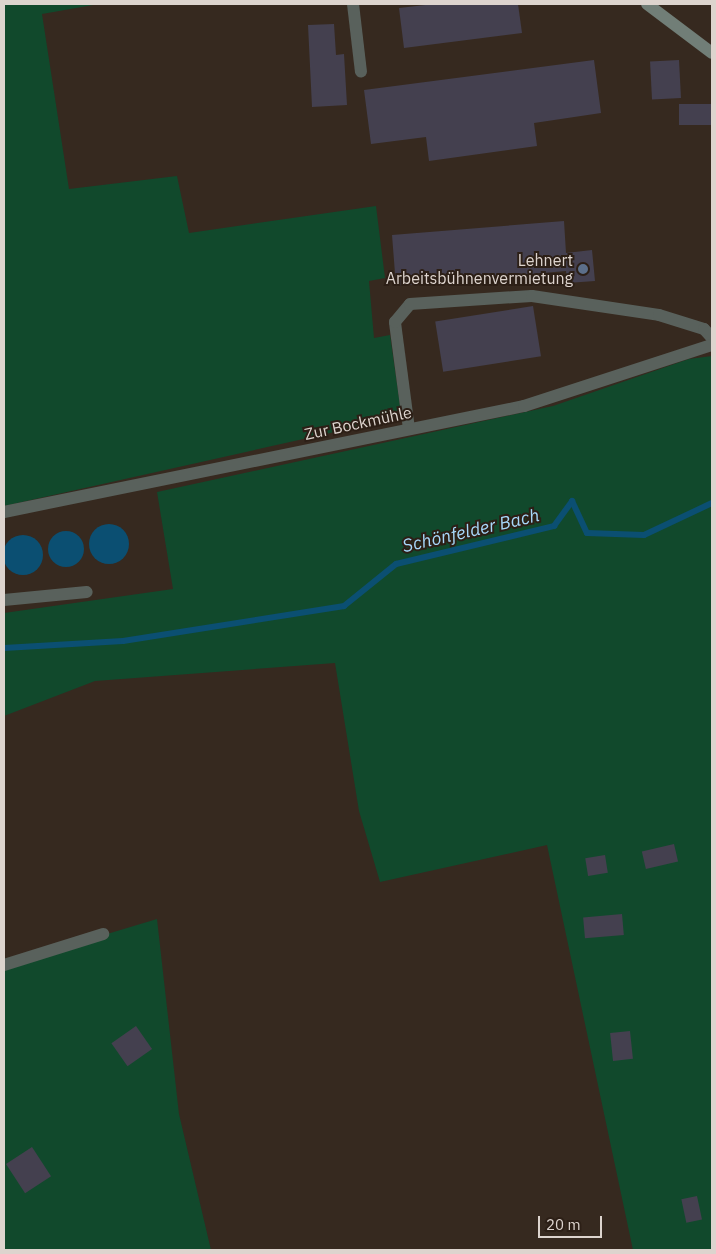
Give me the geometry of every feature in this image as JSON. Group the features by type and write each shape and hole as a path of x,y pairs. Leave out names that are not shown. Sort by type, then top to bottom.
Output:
{"street":[{"path":"353,4 360,72"},
{"path":"647,4 712,53"},
{"path":"409,429 395,322 410,304 532,296 659,315 704,329 712,338"},
{"name":"Zur Bockmühle","path":"4,512 409,429 572,393 688,350 712,345"},
{"path":"4,600 87,592"},
{"path":"4,965 103,934"}],"green space":[{"path":"4,4 99,4 42,14 69,189 177,176 189,233 376,206 385,278 369,281 374,338 390,335 400,405 393,419 4,506"},
{"path":"712,356 712,1250 633,1250 547,845 380,882 359,811 335,663 95,681 4,716 4,613 173,589 157,492 553,406 689,359"},
{"path":"157,919 179,1114 211,1250 4,1250 4,965"}],"water":[{"path":"109,524 120,527 126,533 129,544 126,555 120,561 109,564 98,561 92,555 89,544 92,533 98,527"},
{"path":"66,531 73,532 79,536 83,542 83,556 79,562 73,566 66,567 59,566 53,562 49,556 48,549 49,542 53,536 59,532"},
{"path":"23,535 34,538 40,544 43,555 40,566 34,572 23,575 12,572 6,566 3,555 6,544 12,538"}],"building":[{"path":"434,4 518,4 522,33 404,48 399,8"},
{"path":"334,24 336,55 344,54 347,105 312,107 308,25"},
{"path":"594,60 601,113 534,123 537,146 429,161 426,137 371,144 364,90"},
{"path":"679,60 681,98 652,99 650,62"},
{"path":"679,104 712,104 712,125 679,125"},
{"path":"564,221 566,253 592,250 595,281 567,283 566,271 396,286 392,235"},
{"path":"533,306 541,356 443,372 435,321"},
{"path":"674,844 678,862 646,869 642,851"},
{"path":"605,855 608,873 588,876 585,858"},
{"path":"622,914 624,935 585,938 583,917"},
{"path":"136,1026 152,1049 127,1066 111,1043"},
{"path":"630,1031 633,1059 613,1061 610,1033"},
{"path":"32,1147 51,1176 25,1193 6,1164"},
{"path":"697,1196 702,1219 686,1223 681,1199"}],"waterway":[{"name":"Schönfelder Bach","path":"4,648 123,641 344,606 396,564 554,526 572,501 587,533 644,535 712,503"}],"place":[{"name":"Lehnert Arbeitsbühnenvermietung","path":"583,269"}]}
